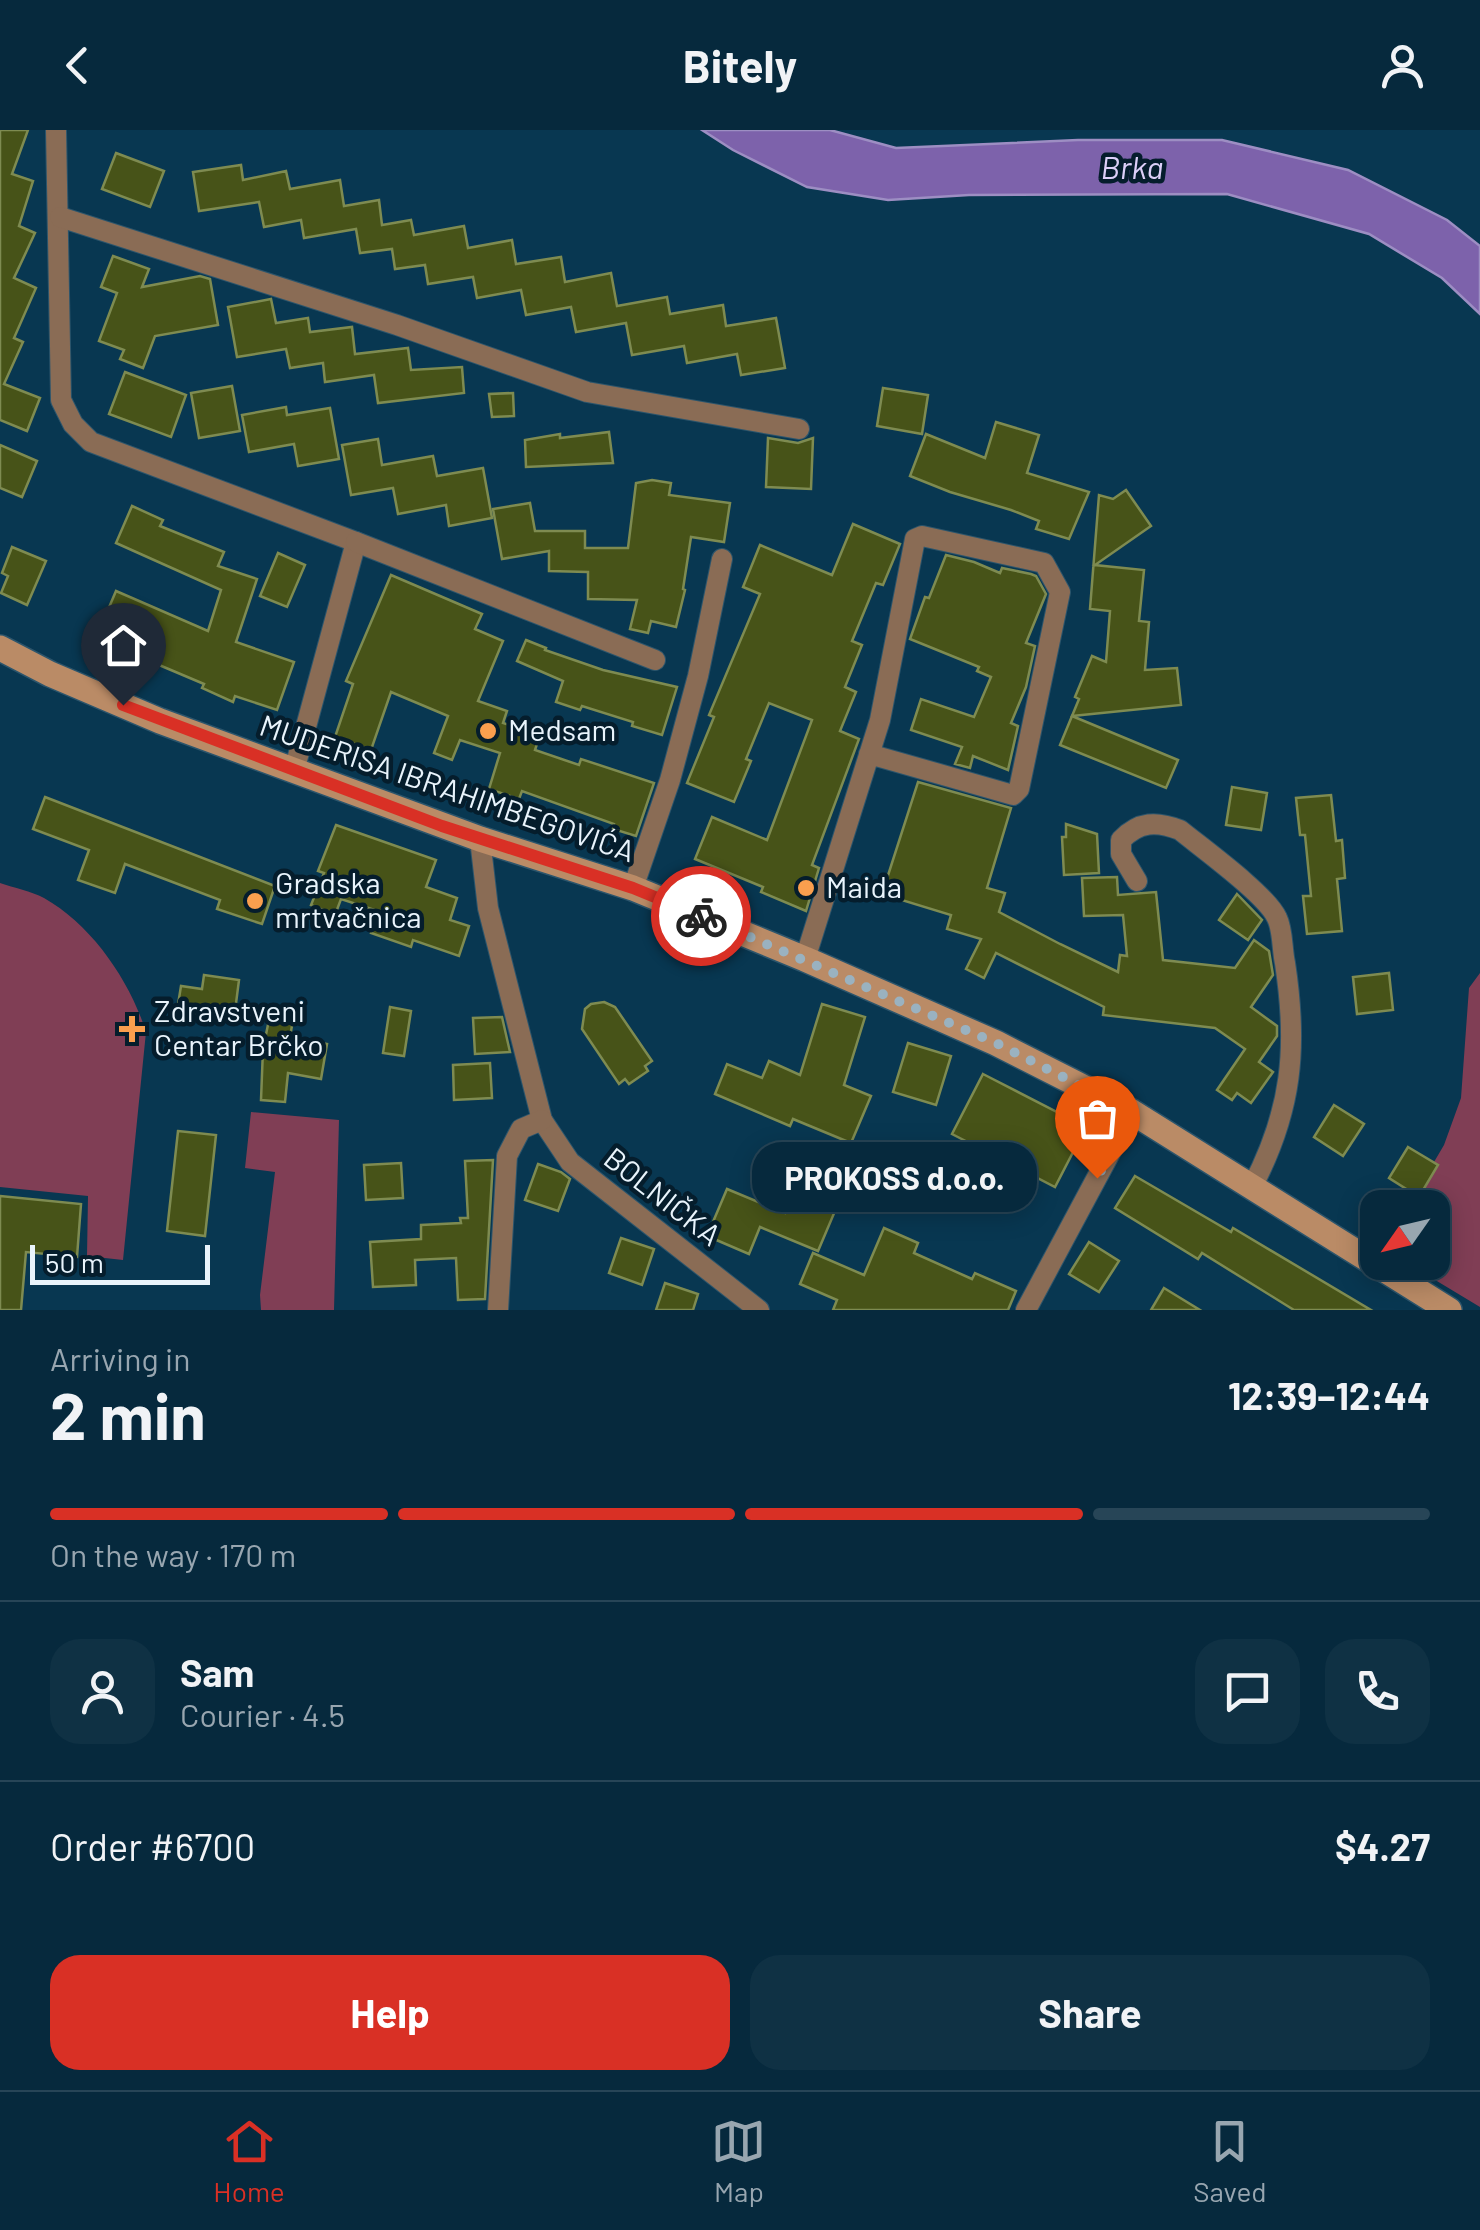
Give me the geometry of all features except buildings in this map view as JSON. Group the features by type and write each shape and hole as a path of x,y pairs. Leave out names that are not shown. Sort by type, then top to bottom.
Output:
{"main road":[{"name":"MUDERISA IBRAHIMBEGOVIĆA","path":"0,648 160,721 480,839 633,888 805,958 996,1043 1132,1112 1449,1310"}],"street":[{"path":"56,130 62,400 73,424 91,442 655,660"},
{"path":"60,217 398,325 587,392 799,430"},
{"path":"805,958 889,684 916,538 922,536 1044,563 1060,592 1019,789 1013,795 868,754"},
{"path":"294,771 356,542"},
{"path":"633,888 670,780 698,676 722,559"},
{"path":"1137,881 1121,854 1121,840 1132,828 1164,824 1180,830 1263,901 1277,918 1287,980 1292,1065 1272,1148 1252,1187"},
{"name":"BOLNIČKA","path":"480,839 488,908 542,1120 570,1162 759,1310"},
{"path":"1026,1310 1132,1112"},
{"path":"498,1310 508,1156 521,1129 542,1120"}],"shaded area":[{"path":"0,883 44,898 78,923 119,974 146,1032 123,1260 87,1256 88,1196 0,1187"},
{"path":"1480,973 1480,1307 1435,1280 1450,1280 1450,1190 1418,1190 1444,1145 1461,1098 1469,988"},
{"path":"251,1112 339,1120 334,1310 261,1310 275,1172 245,1168"}],"water":[{"name":"Brka","path":"702,130 830,130 896,148 1078,140 1222,140 1348,170 1447,220 1480,246 1480,314 1442,278 1369,234 1227,194 969,195 888,200 807,187"}],"way so far":[{"path":"701,916 996,1043 1132,1112 1097,1178"}],"place":[{"name":"Medsam","path":"488,731"},
{"name":"Maida","path":"806,888"},
{"name":"Gradska mrtvačnica","path":"255,901"},
{"name":"Zdravstveni Centar Brčko","path":"132,1029"},
{"name":"PROKOSS d.o.o.","path":"1097,1178"}],"route":[{"path":"123,705 442,826 633,888 701,916"}]}
